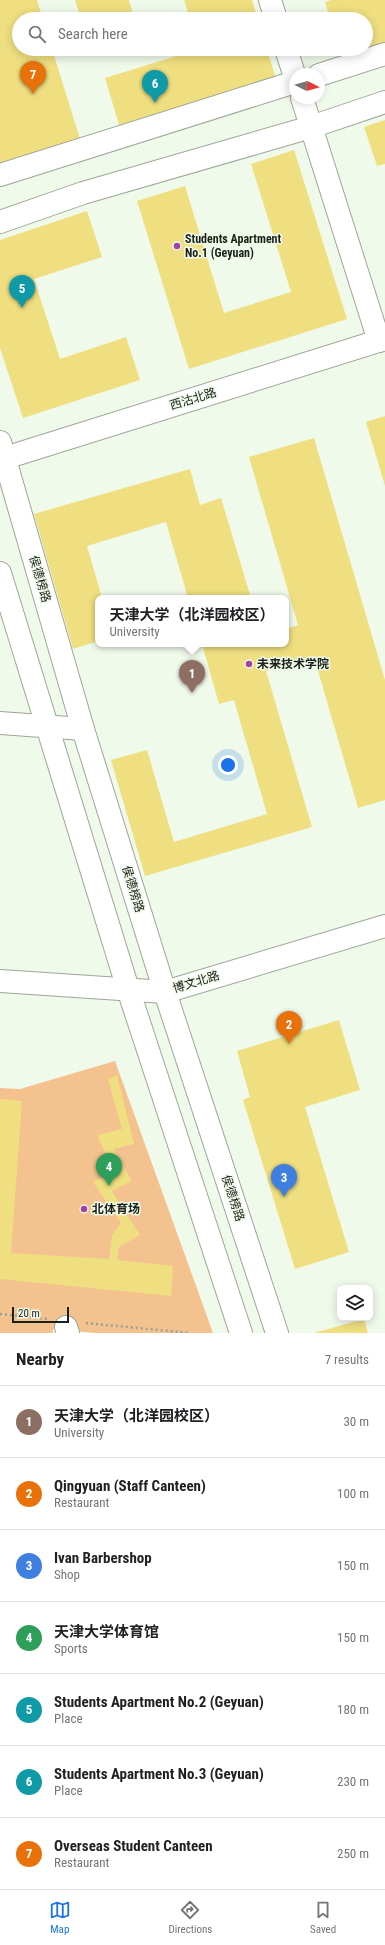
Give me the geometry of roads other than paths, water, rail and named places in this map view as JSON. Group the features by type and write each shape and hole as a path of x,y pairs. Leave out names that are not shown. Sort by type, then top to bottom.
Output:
{"street":[{"path":"270,0 274,12"},
{"path":"325,72 385,54"},
{"path":"288,56 292,68"},
{"path":"0,175 289,84"},
{"path":"0,222 83,192 311,127 385,102"},
{"path":"304,104 382,340"},
{"name":"西沽北路","path":"2,453 382,340"},
{"name":"侯德榜路","path":"2,453 83,729 165,992 277,1333"},
{"path":"0,573 128,989 241,1333"},
{"path":"0,723 83,729"},
{"name":"博文北路","path":"0,981 165,992 385,926"}],"place":[{"name":"Overseas Student Canteen","path":"33,94"},
{"name":"Students Apartment No.3 (Geyuan)","path":"155,103"},
{"name":"Students Apartment No.1 (Geyuan)","path":"177,246"},
{"name":"Students Apartment No.2 (Geyuan)","path":"22,308"},
{"name":"未来技术学院","path":"249,664"},
{"name":"天津大学（北洋园校区）","path":"192,693"},
{"name":"Qingyuan (Staff Canteen)","path":"289,1044"},
{"name":"天津大学体育馆","path":"109,1186"},
{"name":"Ivan Barbershop","path":"284,1197"},
{"name":"北体育场","path":"84,1209"}]}
